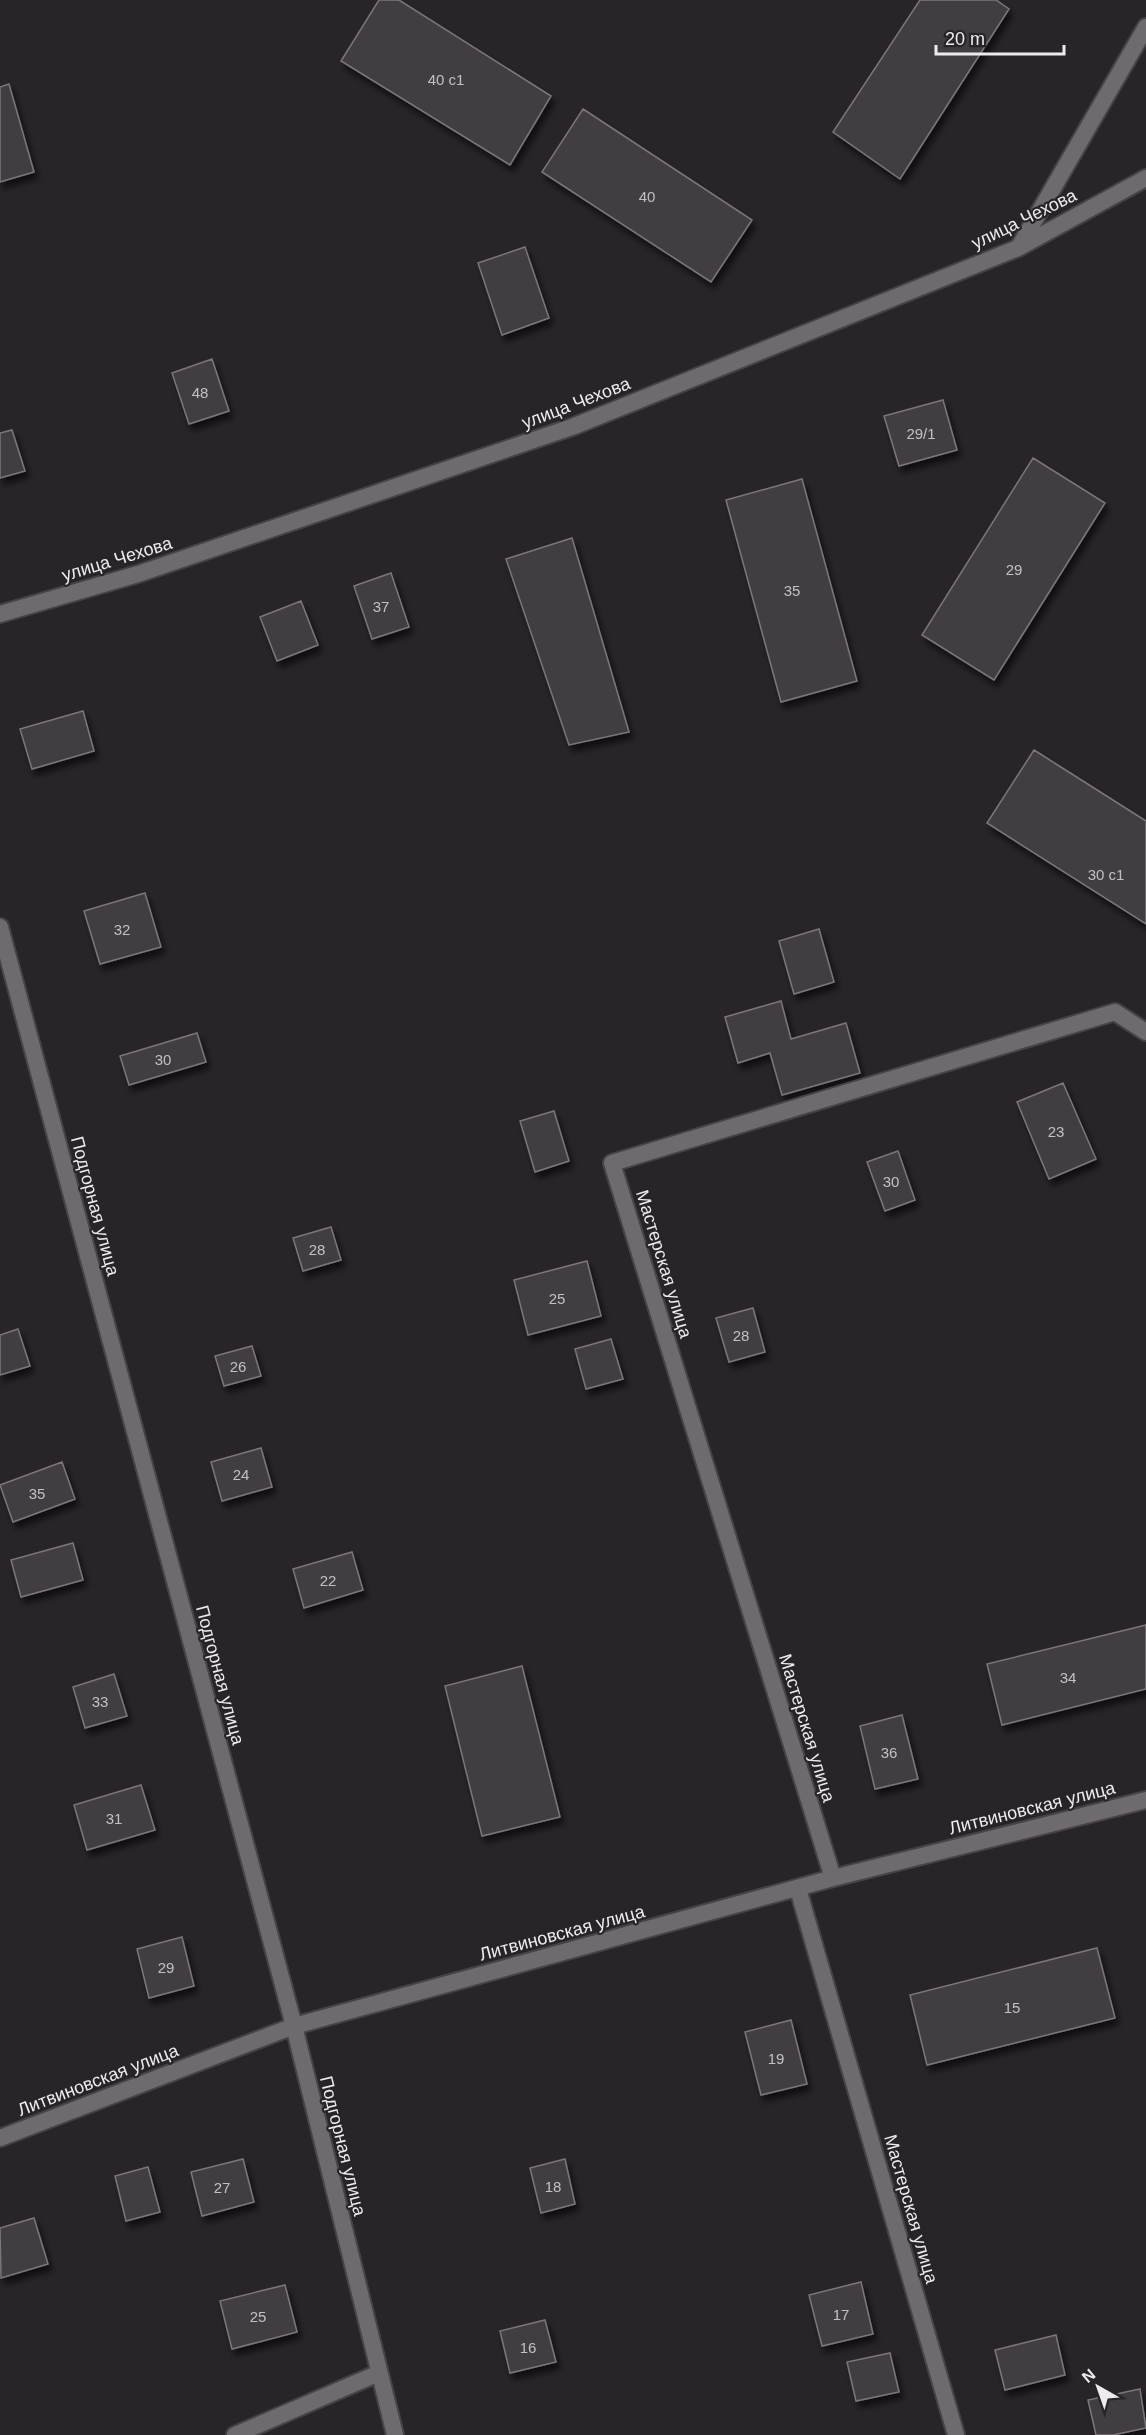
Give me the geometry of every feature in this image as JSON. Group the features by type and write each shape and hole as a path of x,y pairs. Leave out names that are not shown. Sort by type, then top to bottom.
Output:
{"street":[{"path":"1018,248 1146,27"},
{"name":"улица Чехова","path":"0,614 138,574 572,427 1018,248 1146,178"},
{"name":"Подгорная улица","path":"0,927 294,2026 395,2435"},
{"name":"Мастерская улица","path":"833,1878 612,1163 1115,1012 1146,1032"},
{"name":"Литвиновская улица","path":"0,2138 294,2026 833,1878 1146,1800"},
{"name":"Мастерская улица","path":"798,1889 956,2435"},
{"path":"235,2435 379,2373"}],"building":[{"path":"379,0 399,0 551,96 510,165 341,61"},
{"path":"920,0 996,0 1009,9 900,179 833,132"},
{"path":"9,84 34,172 0,182 0,87"},
{"path":"583,109 752,220 711,282 542,172"},
{"path":"525,247 549,318 502,335 478,263"},
{"path":"212,359 229,411 189,424 172,373"},
{"path":"943,400 957,450 899,466 884,416"},
{"path":"12,430 25,471 0,478 0,433"},
{"path":"1033,458 1105,503 994,680 922,635"},
{"path":"802,479 857,681 781,702 726,500"},
{"path":"572,538 629,732 569,745 506,559"},
{"path":"391,573 409,627 372,639 354,586"},
{"path":"301,601 318,645 277,661 260,617"},
{"path":"83,711 94,751 32,769 20,729"},
{"path":"1034,750 1146,821 1146,924 987,823"},
{"path":"145,893 161,947 100,964 84,911"},
{"path":"819,929 834,982 794,994 779,941"},
{"path":"781,1001 791,1039 846,1023 860,1073 782,1095 770,1053 738,1063 725,1017"},
{"path":"197,1033 206,1062 129,1085 120,1056"},
{"path":"1063,1083 1096,1159 1049,1179 1017,1102"},
{"path":"554,1111 569,1161 535,1172 520,1121"},
{"path":"898,1151 915,1200 885,1211 867,1162"},
{"path":"331,1227 341,1260 303,1271 293,1238"},
{"path":"587,1261 601,1316 528,1335 514,1280"},
{"path":"753,1308 765,1352 729,1362 716,1318"},
{"path":"18,1329 30,1366 0,1375 0,1335"},
{"path":"611,1339 623,1379 586,1389 575,1349"},
{"path":"252,1346 261,1376 224,1386 215,1356"},
{"path":"261,1448 272,1487 222,1501 211,1462"},
{"path":"62,1462 75,1499 13,1522 0,1485"},
{"path":"73,1543 83,1580 21,1597 11,1560"},
{"path":"352,1552 363,1590 304,1608 293,1569"},
{"path":"1146,1625 1146,1689 1002,1725 987,1664"},
{"path":"522,1666 560,1817 482,1836 445,1686"},
{"path":"114,1674 127,1716 85,1728 73,1687"},
{"path":"902,1715 918,1779 875,1789 860,1726"},
{"path":"141,1785 155,1830 87,1850 74,1805"},
{"path":"182,1937 194,1986 149,1998 137,1949"},
{"path":"1097,1948 1115,2018 927,2065 910,1995"},
{"path":"791,2020 807,2084 761,2095 745,2032"},
{"path":"243,2159 254,2202 202,2216 191,2172"},
{"path":"565,2159 575,2204 541,2213 530,2168"},
{"path":"148,2167 160,2212 126,2221 115,2176"},
{"path":"34,2218 48,2264 1,2278 0,2228"},
{"path":"861,2282 873,2334 822,2346 809,2295"},
{"path":"285,2285 297,2332 232,2349 220,2301"},
{"path":"545,2320 556,2362 510,2373 500,2331"},
{"path":"1056,2335 1065,2375 1005,2390 995,2350"},
{"path":"890,2353 899,2392 856,2401 847,2362"},
{"path":"1140,2389 1146,2428 1113,2435 1096,2435 1088,2400"}]}
